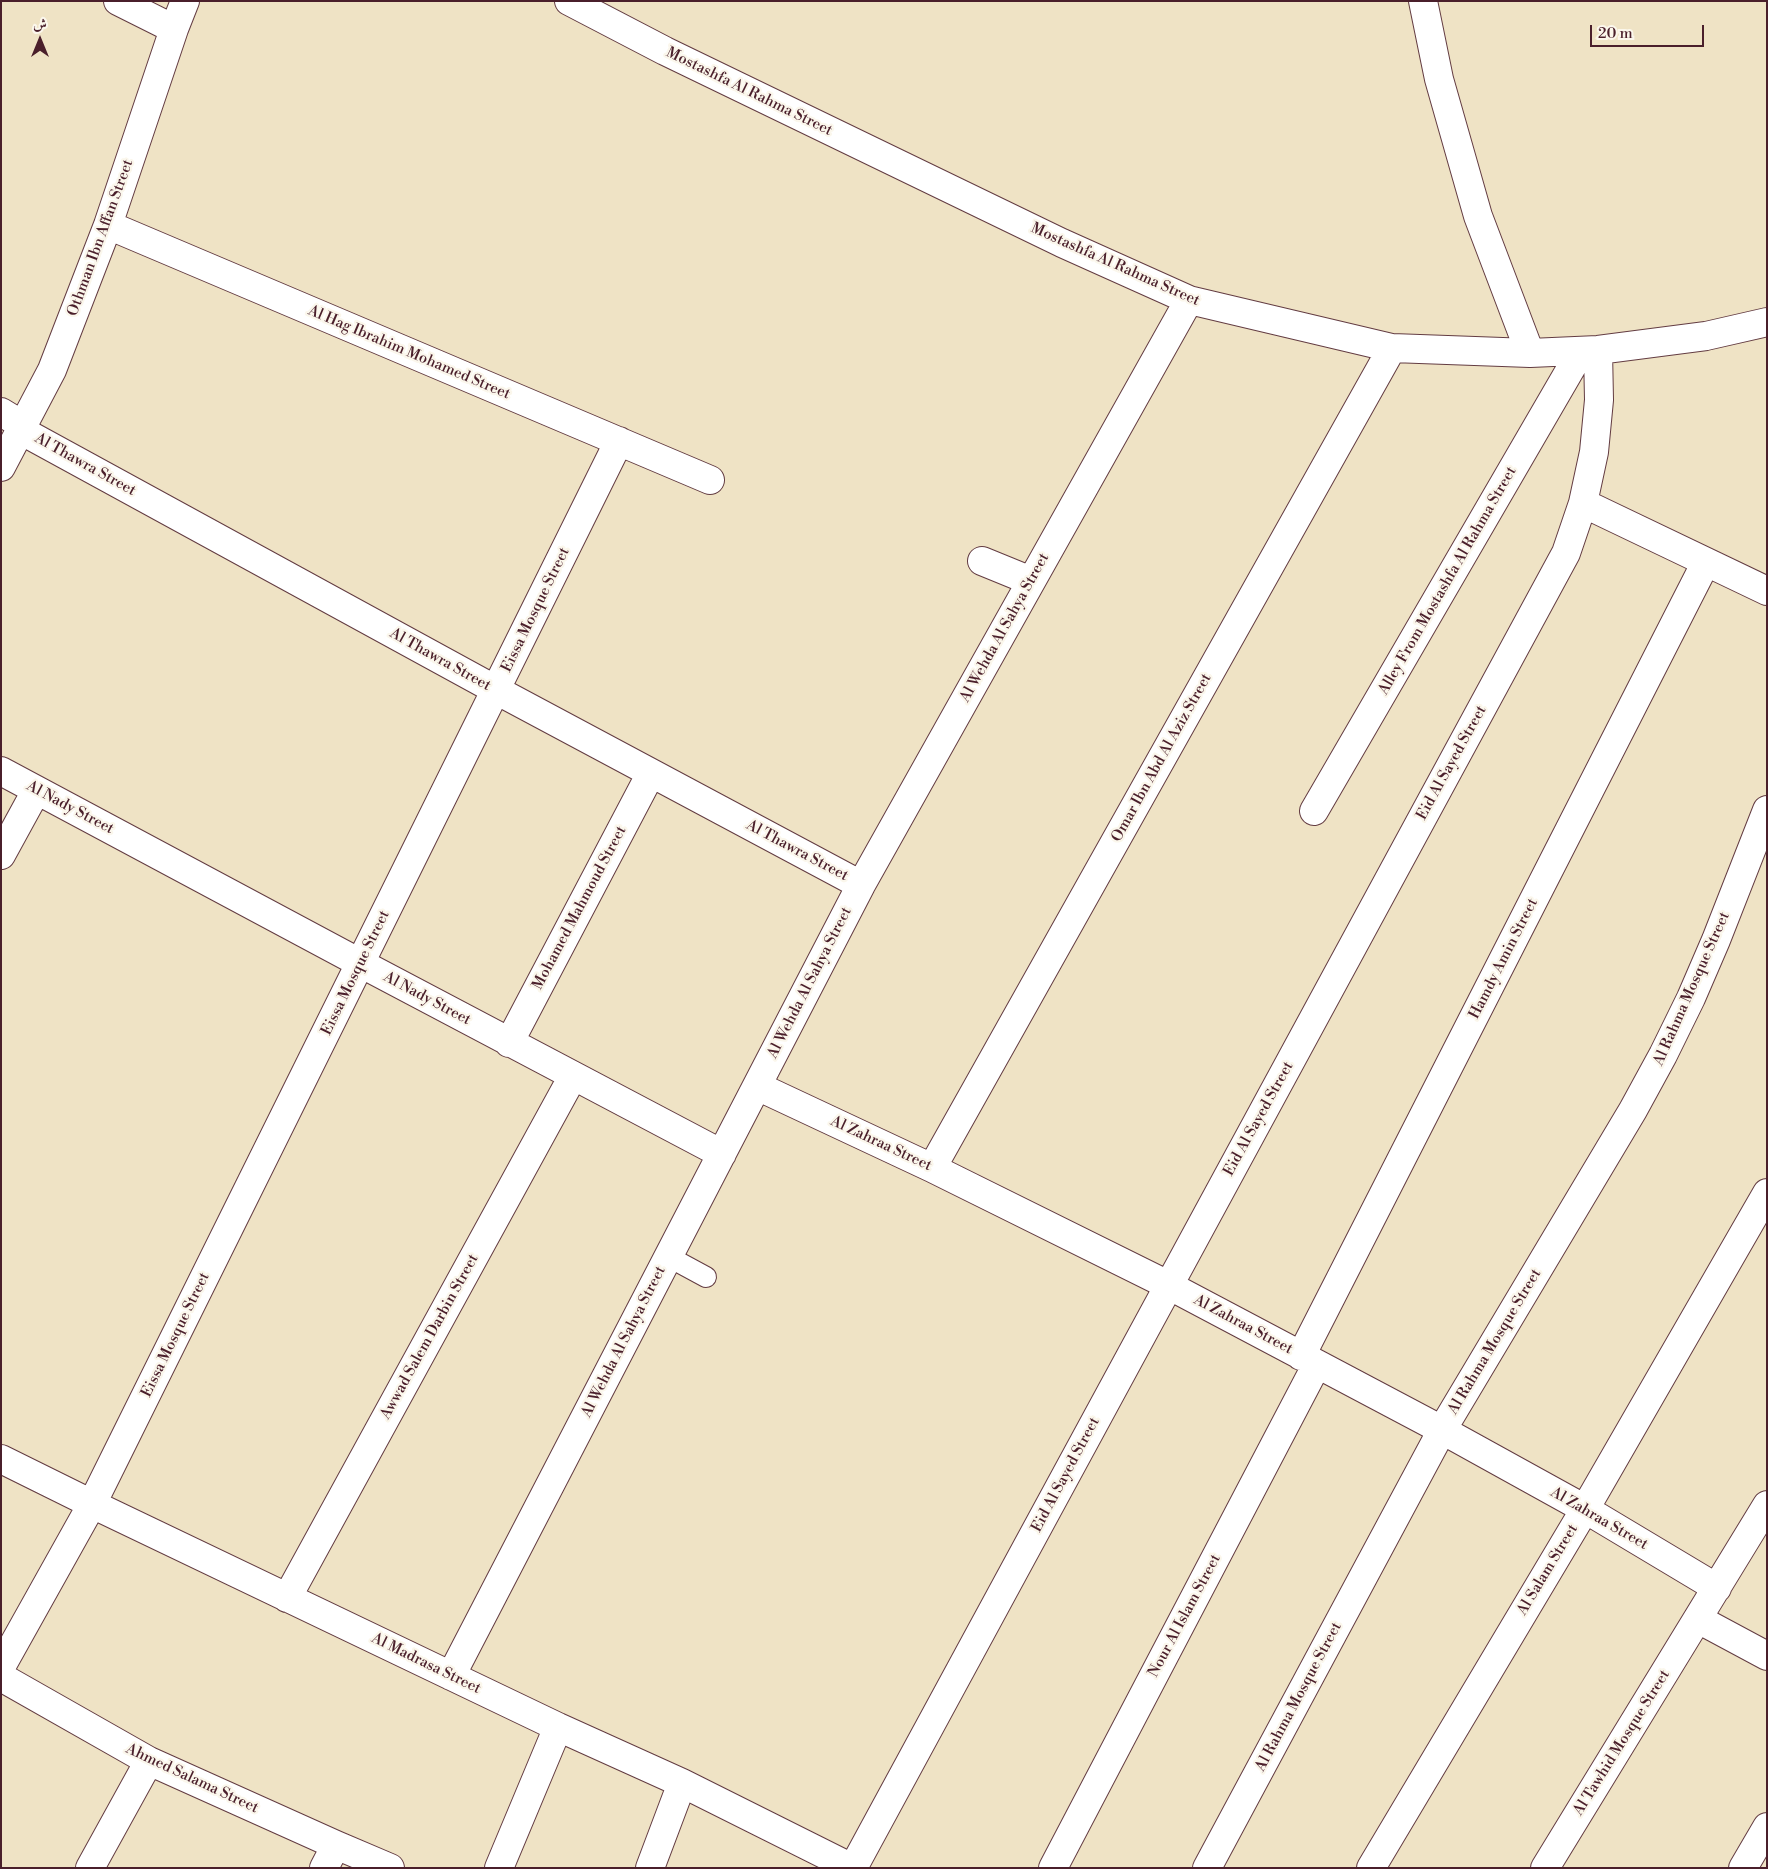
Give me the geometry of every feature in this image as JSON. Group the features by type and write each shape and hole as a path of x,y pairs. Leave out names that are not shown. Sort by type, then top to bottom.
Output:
{"street":[{"path":"118,1 174,29"},
{"name":"Othman Ibn Affan Street","path":"1,467 16,423 52,370 108,225 185,1"},
{"name":"Mostashfa Al Rahma Street","path":"569,1 666,51 1062,243 1189,300 1392,348 1530,353 1590,350 1706,336 1767,322"},
{"path":"1423,1 1439,79 1478,216 1530,353"},
{"name":"Al Hag Ibrahim Mohamed Street","path":"108,225 710,480"},
{"name":"Al Wehda Al Sahya Street","path":"451,1676 861,885 1189,300"},
{"name":"Omar Ibn Abd Al Aziz Street","path":"932,1168 1392,348"},
{"name":"Eid Al Sayed Street","path":"852,1868 1566,553 1583,503 1595,444 1599,400 1590,350"},
{"name":"Alley From Mostashfa Al Rahma Street","path":"1314,811 1590,350"},
{"name":"Al Thawra Street","path":"16,423 496,690 861,885"},
{"name":"Eissa Mosque Street","path":"1,1667 92,1504 619,441"},
{"path":"1583,503 1767,592"},
{"path":"982,561 1031,581"},
{"name":"Hamdy Amin Street","path":"1309,1360 1706,562"},
{"name":"Al Nady Street","path":"1,771 360,964 722,1154"},
{"name":"Mohamed Mahmoud Street","path":"509,1043 651,773"},
{"path":"1,854 36,790"},
{"name":"Al Rahma Mosque Street","path":"1207,1868 1442,1430 1633,1110 1663,1055 1691,998 1767,810"},
{"name":"Awwad Salem Darbin Street","path":"287,1598 573,1076"},
{"name":"Al Zahraa Street","path":"757,1086 932,1168 1168,1285 1442,1430 1584,1509 1717,1588"},
{"name":"Al Salam Street","path":"1371,1868 1584,1509 1767,1193"},
{"name":"Nour Al Islam Street","path":"1053,1868 1309,1360"},
{"name":"Al Madrasa Street","path":"1,1459 558,1727 682,1783 805,1858 852,1868"},
{"name":"Al Tawhid Mosque Street","path":"1546,1868 1767,1505"},
{"path":"1698,1619 1767,1656"},
{"name":"Ahmed Salama Street","path":"1,1676 149,1761 330,1857 390,1868"},
{"path":"499,1868 558,1727"},
{"path":"90,1868 149,1761"},
{"path":"650,1868 682,1783"},
{"path":"1743,1868 1767,1827"}],"lane":[{"path":"669,1257 706,1277"}]}
